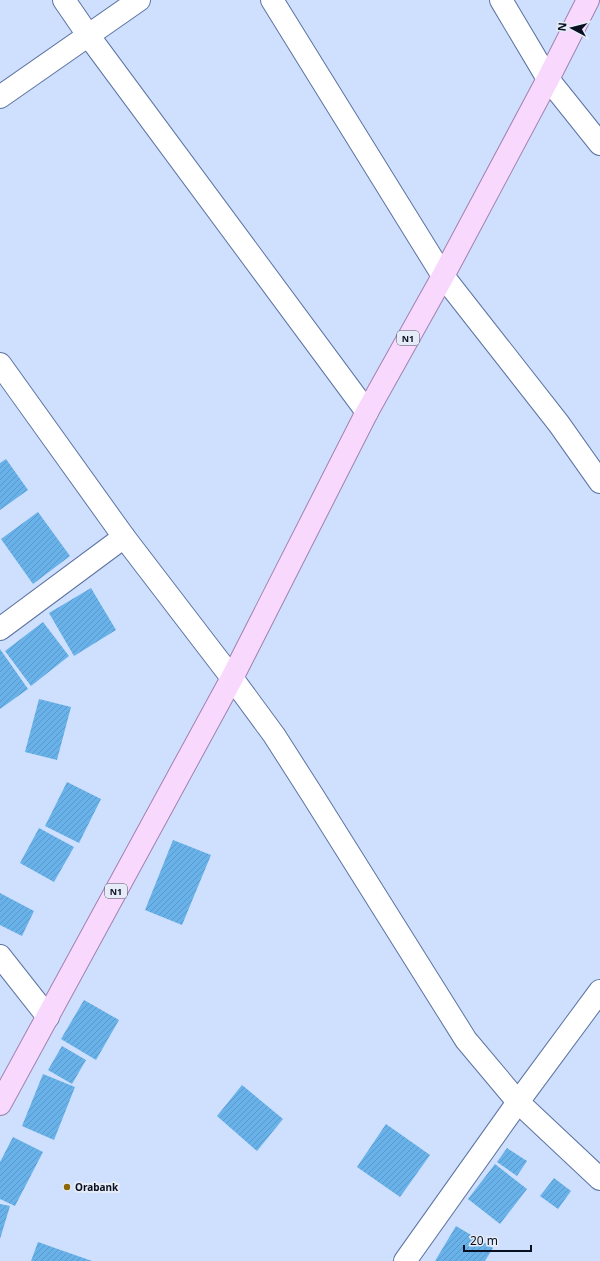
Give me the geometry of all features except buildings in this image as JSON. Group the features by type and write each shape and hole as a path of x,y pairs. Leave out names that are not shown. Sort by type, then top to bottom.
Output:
{"main road":[{"name":"N1","path":"0,1104 232,678 367,412 443,276 548,79 588,0"}],"street":[{"path":"64,0 88,35 367,412"},
{"path":"0,97 139,0"},
{"path":"272,0 443,276 559,424 600,482"},
{"path":"501,0 548,79 600,144"},
{"path":"0,364 124,537 274,735 466,1040 518,1102 600,1179"},
{"path":"0,629 124,537"},
{"path":"0,956 48,1017"},
{"path":"405,1261 518,1102 600,991"}],"place":[{"name":"Orabank","path":"67,1187"}]}
